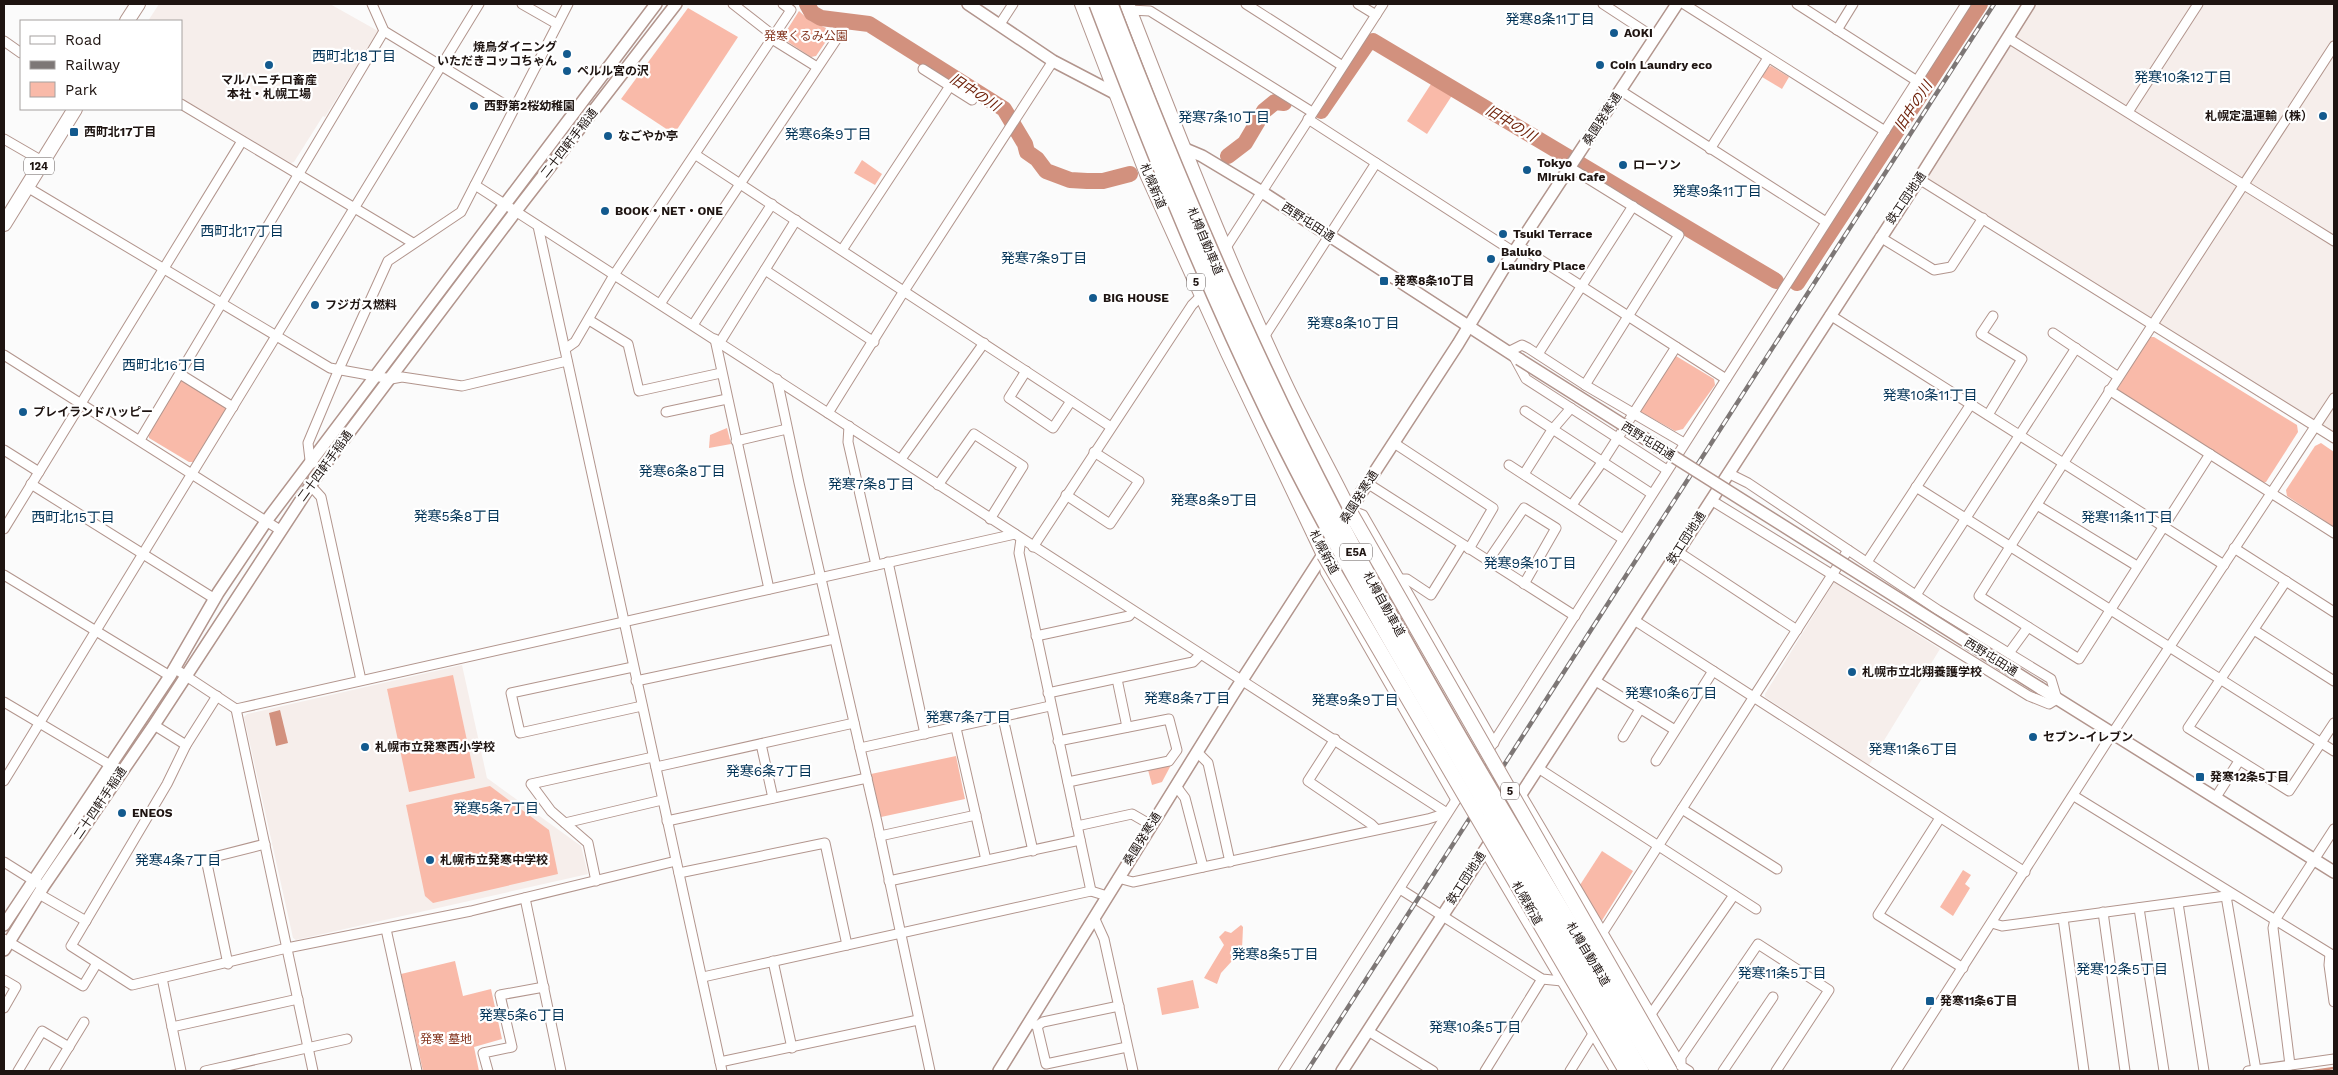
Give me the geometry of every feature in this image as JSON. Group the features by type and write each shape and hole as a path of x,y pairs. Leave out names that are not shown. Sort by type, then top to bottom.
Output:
{"highway":[{"name":"札樽自動車道","path":"1097,4 1152,149 1194,250 1249,371 1300,474 1387,635 1641,1071"},
{"name":"札樽自動車道","path":"1110,4 1206,244 1282,408 1337,518 1398,630 1658,1071"}],"main road":[{"path":"128,20 138,4"},
{"name":"札幌新道","path":"1082,4 1147,174 1324,554 1626,1071"},
{"name":"5","path":"1129,7 1183,148 1225,249 1285,384 1349,510 1678,1069"},
{"name":"124","path":"4,224 74,110"}],"street":[{"path":"372,4 384,31 512,109"},
{"path":"4,780 37,723 144,554 353,207 479,4"},
{"path":"522,4 557,24"},
{"path":"320,470 310,460 308,443 388,261 461,212 512,109 568,4"},
{"name":"二十四軒手稲通","path":"5,944 111,766 172,672 215,599 267,520 310,460 656,4"},
{"name":"二十四軒手稲通","path":"4,925 39,887 122,772 320,470 676,4"},
{"path":"733,4 773,38 817,67"},
{"path":"565,350 575,342 614,275 696,155 791,10 783,4"},
{"name":"西野屯田通","path":"968,4 1054,61 1116,93 1183,148 1202,156 1262,192 1514,356 2334,872"},
{"path":"1000,24 1013,4"},
{"path":"1246,4 1342,66"},
{"path":"1358,4 1376,15"},
{"path":"1225,249 1383,4"},
{"path":"1603,4 1655,38"},
{"name":"桑園発寒通","path":"999,1071 1033,1024 1094,917 1241,680 1324,554 1349,510 1469,326 1478,307 1677,4"},
{"path":"1684,4 1885,131"},
{"path":"1797,4 1917,81"},
{"path":"1837,30 1853,4"},
{"path":"1283,1071 1966,4"},
{"name":"鉄工団地通","path":"1342,1071 1634,620 1677,550 1919,179 2029,4"},
{"path":"2128,112 2198,4"},
{"path":"1129,7 1150,12 1310,116 1376,163 1581,286 1726,378"},
{"path":"140,440 384,31"},
{"path":"660,304 840,34"},
{"path":"2008,38 2334,241"},
{"path":"4,41 20,51"},
{"path":"2210,454 2162,526 2079,659 1979,596 2118,376 2154,325 2334,46"},
{"path":"1710,149 1768,58"},
{"path":"828,413 874,342 904,291 1054,61"},
{"path":"923,69 972,100"},
{"path":"842,250 950,86"},
{"path":"1621,91 1826,222"},
{"path":"182,105 413,243"},
{"path":"4,138 42,161"},
{"path":"4,529 242,141"},
{"path":"696,155 1111,427"},
{"path":"1264,337 1376,163"},
{"path":"1574,163 1633,206 1679,235 1585,385"},
{"path":"1919,179 2334,438"},
{"path":"474,185 1447,813"},
{"path":"27,187 330,368 390,380 402,377 462,386 567,361"},
{"path":"693,325 772,204"},
{"path":"1538,354 1633,206"},
{"path":"1880,237 1934,270 1942,269 1950,267 1983,218"},
{"path":"769,589 721,373 717,341 796,220"},
{"path":"538,226 722,1071"},
{"path":"765,270 874,342"},
{"path":"1033,547 1192,305 1202,295"},
{"path":"1830,315 2224,565"},
{"path":"1988,415 2022,359 1981,334 1993,316"},
{"path":"589,320 628,344 639,391 721,373"},
{"path":"2053,333 2118,376"},
{"path":"901,460 984,343"},
{"path":"1667,470 1526,379 1514,356 1522,345 1585,385 1684,443"},
{"path":"1572,505 1603,461 1676,347"},
{"path":"1916,595 2076,348"},
{"path":"4,355 280,530"},
{"path":"1026,371 1009,398 1053,428 1071,401"},
{"path":"180,374 233,407"},
{"path":"777,379 820,578 880,836 930,1071"},
{"path":"2109,390 2334,533"},
{"path":"1896,1071 2112,734 2334,398"},
{"path":"666,412 727,399"},
{"path":"1866,562 1971,404"},
{"path":"1524,474 1552,430 1571,408"},
{"path":"1524,411 1652,494"},
{"path":"849,426 848,442 876,565"},
{"path":"736,440 787,428"},
{"path":"938,485 974,434 1023,466 990,519"},
{"path":"1394,443 1493,508 1431,595 1407,579 1400,579"},
{"path":"4,450 39,472"},
{"path":"1066,495 1110,524 1139,482 1094,452"},
{"path":"1508,465 1623,539"},
{"path":"1711,500 2029,696 2049,704 2057,699 2052,680 1916,595 1748,483 1728,473"},
{"path":"1367,483 1574,616"},
{"path":"31,484 215,599"},
{"path":"310,485 321,497 361,680"},
{"path":"1916,487 2334,751"},
{"path":"2037,505 2137,566"},
{"path":"1488,561 1524,508 1556,528 1524,584"},
{"path":"1349,510 1363,515 1494,743"},
{"path":"236,709 888,562 1018,537"},
{"path":"1018,537 1019,554 1050,706 1091,891"},
{"path":"2234,548 2334,612"},
{"path":"1677,550 1797,630"},
{"path":"1603,932 1848,550"},
{"path":"1324,554 1324,572 1456,800"},
{"path":"888,562 925,734"},
{"path":"4,575 96,632 172,672 186,676 236,709 312,1071"},
{"path":"2286,581 2188,728 2288,791 2334,724"},
{"path":"1036,636 1129,616 1133,611"},
{"path":"1634,620 2025,872"},
{"path":"2009,653 2028,627"},
{"path":"2254,630 2334,681"},
{"path":"636,681 834,639"},
{"path":"1048,693 1193,662 1200,655"},
{"path":"633,667 511,693 520,733 642,706"},
{"path":"1656,761 1713,670"},
{"path":"1117,678 1127,727"},
{"path":"1594,680 1675,730"},
{"path":"217,696 186,745 167,784 71,946 132,984 228,964 287,948 386,929 525,898 676,861"},
{"path":"4,702 122,772"},
{"path":"860,748 1003,718 1050,706"},
{"path":"1623,737 1640,709"},
{"path":"1003,718 1033,851"},
{"path":"1058,741 1169,719 1177,750 1169,761 1068,782"},
{"path":"656,768 854,723"},
{"path":"154,725 186,745"},
{"path":"956,728 986,860"},
{"path":"1335,739 1308,781 1372,824 1376,829"},
{"path":"761,744 773,798"},
{"path":"1197,752 1208,763 1230,862"},
{"path":"596,881 588,843 551,811 531,784 653,758"},
{"path":"2216,797 2239,761"},
{"path":"1538,768 1756,909"},
{"path":"667,822 867,778"},
{"path":"1176,786 1185,798 1203,867"},
{"path":"1521,794 1651,1014 1678,1069"},
{"path":"2074,796 2230,896 2275,920 2332,955 2329,964 2334,1002"},
{"path":"565,823 662,800"},
{"path":"1682,809 1777,869"},
{"path":"1118,878 1133,882 1428,819 1447,813"},
{"path":"880,836 976,814"},
{"path":"1077,826 1132,814 1151,825"},
{"path":"1940,818 1878,915 1963,968"},
{"path":"2290,1065 2273,928 2275,920 2334,829"},
{"path":"889,881 1080,840"},
{"path":"678,874 825,843 847,945"},
{"path":"228,964 206,859 265,844"},
{"path":"1484,850 1615,1071"},
{"path":"4,862 86,921"},
{"path":"1400,889 1542,979 1562,980"},
{"path":"703,977 1091,891 1107,896"},
{"path":"1651,1014 1734,895"},
{"path":"1992,924 2002,926 2230,896"},
{"path":"2230,896 2252,1071 2280,1070 2290,1065 2334,1059"},
{"path":"525,898 561,1071"},
{"path":"2178,902 2204,1071"},
{"path":"2139,908 2164,1071"},
{"path":"2104,912 2125,1071"},
{"path":"1094,917 1104,939 1133,1071"},
{"path":"2063,918 2084,1071"},
{"path":"386,929 418,1071"},
{"path":"5,944 83,986 97,963"},
{"path":"1678,1069 1681,1057 1758,944 1829,990 1776,1071"},
{"path":"773,961 792,1048"},
{"path":"162,978 181,1071"},
{"path":"1485,1071 1542,979"},
{"path":"4,980 16,988 4,1008"},
{"path":"488,1071 483,1053 512,1047 500,996 544,986"},
{"path":"1723,1071 1773,997"},
{"path":"172,1027 298,999"},
{"path":"1118,1006 1033,1024 1046,1064 1127,1047"},
{"path":"720,1062 918,1020"},
{"path":"54,1071 84,1022"},
{"path":"18,1071 42,1031 69,1047"},
{"path":"1368,1031 1433,1071"},
{"path":"1570,1071 1593,1034"},
{"path":"205,1071 348,1039"},
{"path":"1678,1069 1689,1071"}],"shaded area":[{"name":"マルハニチロ畜産 本社・札幌工場","path":"159,4 330,4 378,31 325,117 323,116 294,162 291,163 182,99 182,20 149,20"},
{"path":"2022,4 2334,4 2334,439 1910,179"},
{"name":"札幌市立北翔養護学校","path":"1834,582 1940,649 1869,765 1765,697 1765,694"},
{"path":"462,665 487,778 581,846 588,874 296,940 293,938 244,717 247,714"},
{"path":"280,710 288,743 276,746 269,713"}],"green space":[{"path":"688,8 738,37 674,134 621,99"},
{"name":"発寒くるみ公園","path":"799,11 810,21 833,31 816,56 811,57 782,38"},
{"path":"1771,66 1789,77 1782,89 1762,77 1768,67"},
{"path":"1433,81 1453,94 1427,134 1407,121"},
{"path":"862,160 882,174 875,185 854,173"},
{"path":"2149,337 2154,337 2297,425 2298,432 2266,482 2261,483 2118,392 2118,388"},
{"path":"1676,356 1714,379 1715,385 1683,429 1675,431 1641,412 1641,408"},
{"path":"182,379 225,406 226,409 193,462 189,462 149,438 148,433"},
{"path":"727,428 731,444 709,448 710,435"},
{"path":"2321,443 2334,452 2334,527 2287,496 2286,490 2315,446"},
{"path":"453,675 475,778 409,792 387,689"},
{"path":"956,756 965,799 881,817 871,774"},
{"path":"1171,765 1162,782 1152,785 1148,770"},
{"path":"490,786 549,830 558,874 433,903 425,896 406,805"},
{"path":"1602,851 1633,871 1601,922 1580,885"},
{"path":"1963,870 1971,875 1965,884 1970,888 1953,916 1940,907"},
{"path":"1241,925 1243,927 1242,950 1221,973 1217,984 1204,978 1224,945 1219,937 1225,931 1231,933"},
{"name":"発寒 墓地","path":"455,961 463,996 491,989 502,1039 474,1047 479,1071 423,1071 401,974"},
{"path":"1193,980 1199,1008 1162,1015 1157,988"}],"waterway":[{"name":"旧中の川","path":"807,4 812,13 821,18 869,24 1004,109 1025,144 1027,152 1037,159 1046,171 1070,180 1087,181 1103,181 1130,174"},
{"name":"旧中の川","path":"1797,283 1980,4"},
{"name":"旧中の川","path":"1321,111 1367,44 1373,41 1776,281"},
{"name":"旧中の川","path":"1228,156 1245,143 1264,111 1275,102 1284,103"},
{"path":"2313,1071 2334,1068"}],"railway":[{"path":"1307,1071 1994,4"}],"place":[{"name":"AOKI","path":"1614,33"},
{"name":"焼鳥ダイニング いただきコッコちゃん","path":"567,54"},
{"name":"マルハニチロ畜産 本社・札幌工場","path":"269,65"},
{"name":"Coin Laundry eco","path":"1600,65"},
{"name":"ペルル宮の沢","path":"567,71"},
{"name":"西野第2桜幼稚園","path":"474,106"},
{"name":"札幌定温運輸（株）","path":"2323,116"},
{"name":"西町北17丁目","path":"74,132"},
{"name":"なごやか亭","path":"608,136"},
{"name":"ローソン","path":"1623,165"},
{"name":"Tokyo Miruki Cafe","path":"1527,170"},
{"name":"BOOK・NET・ONE","path":"605,211"},
{"name":"Tsuki Terrace","path":"1503,234"},
{"name":"Baluko Laundry Place","path":"1491,259"},
{"name":"発寒8条10丁目","path":"1384,281"},
{"name":"BIG HOUSE","path":"1093,298"},
{"name":"フジガス燃料","path":"315,305"},
{"name":"プレイランドハッピー","path":"23,412"},
{"name":"札幌市立北翔養護学校","path":"1852,672"},
{"name":"セブン-イレブン","path":"2033,737"},
{"name":"札幌市立発寒西小学校","path":"365,747"},
{"name":"発寒12条5丁目","path":"2200,777"},
{"name":"ENEOS","path":"122,813"},
{"name":"札幌市立発寒中学校","path":"430,860"},
{"name":"発寒11条6丁目","path":"1930,1001"}],"district":[{"name":"発寒8条11丁目","path":"1550,19"},
{"name":"西町北18丁目","path":"354,56"},
{"name":"発寒10条12丁目","path":"2183,77"},
{"name":"発寒7条10丁目","path":"1224,117"},
{"name":"発寒6条9丁目","path":"828,134"},
{"name":"発寒9条11丁目","path":"1717,191"},
{"name":"西町北17丁目","path":"242,231"},
{"name":"発寒7条9丁目","path":"1044,258"},
{"name":"発寒8条10丁目","path":"1353,323"},
{"name":"西町北16丁目","path":"164,365"},
{"name":"発寒10条11丁目","path":"1930,395"},
{"name":"発寒6条8丁目","path":"682,471"},
{"name":"発寒7条8丁目","path":"871,484"},
{"name":"発寒8条9丁目","path":"1214,500"},
{"name":"発寒5条8丁目","path":"457,516"},
{"name":"西町北15丁目","path":"73,517"},
{"name":"発寒11条11丁目","path":"2127,517"},
{"name":"発寒9条10丁目","path":"1530,563"},
{"name":"発寒10条6丁目","path":"1671,693"},
{"name":"発寒8条7丁目","path":"1187,698"},
{"name":"発寒9条9丁目","path":"1355,700"},
{"name":"発寒7条7丁目","path":"968,717"},
{"name":"発寒11条6丁目","path":"1913,749"},
{"name":"発寒6条7丁目","path":"769,771"},
{"name":"発寒5条7丁目","path":"496,808"},
{"name":"発寒4条7丁目","path":"178,860"},
{"name":"発寒8条5丁目","path":"1275,954"},
{"name":"発寒12条5丁目","path":"2122,969"},
{"name":"発寒11条5丁目","path":"1782,973"},
{"name":"発寒5条6丁目","path":"522,1015"},
{"name":"発寒10条5丁目","path":"1475,1027"}]}
